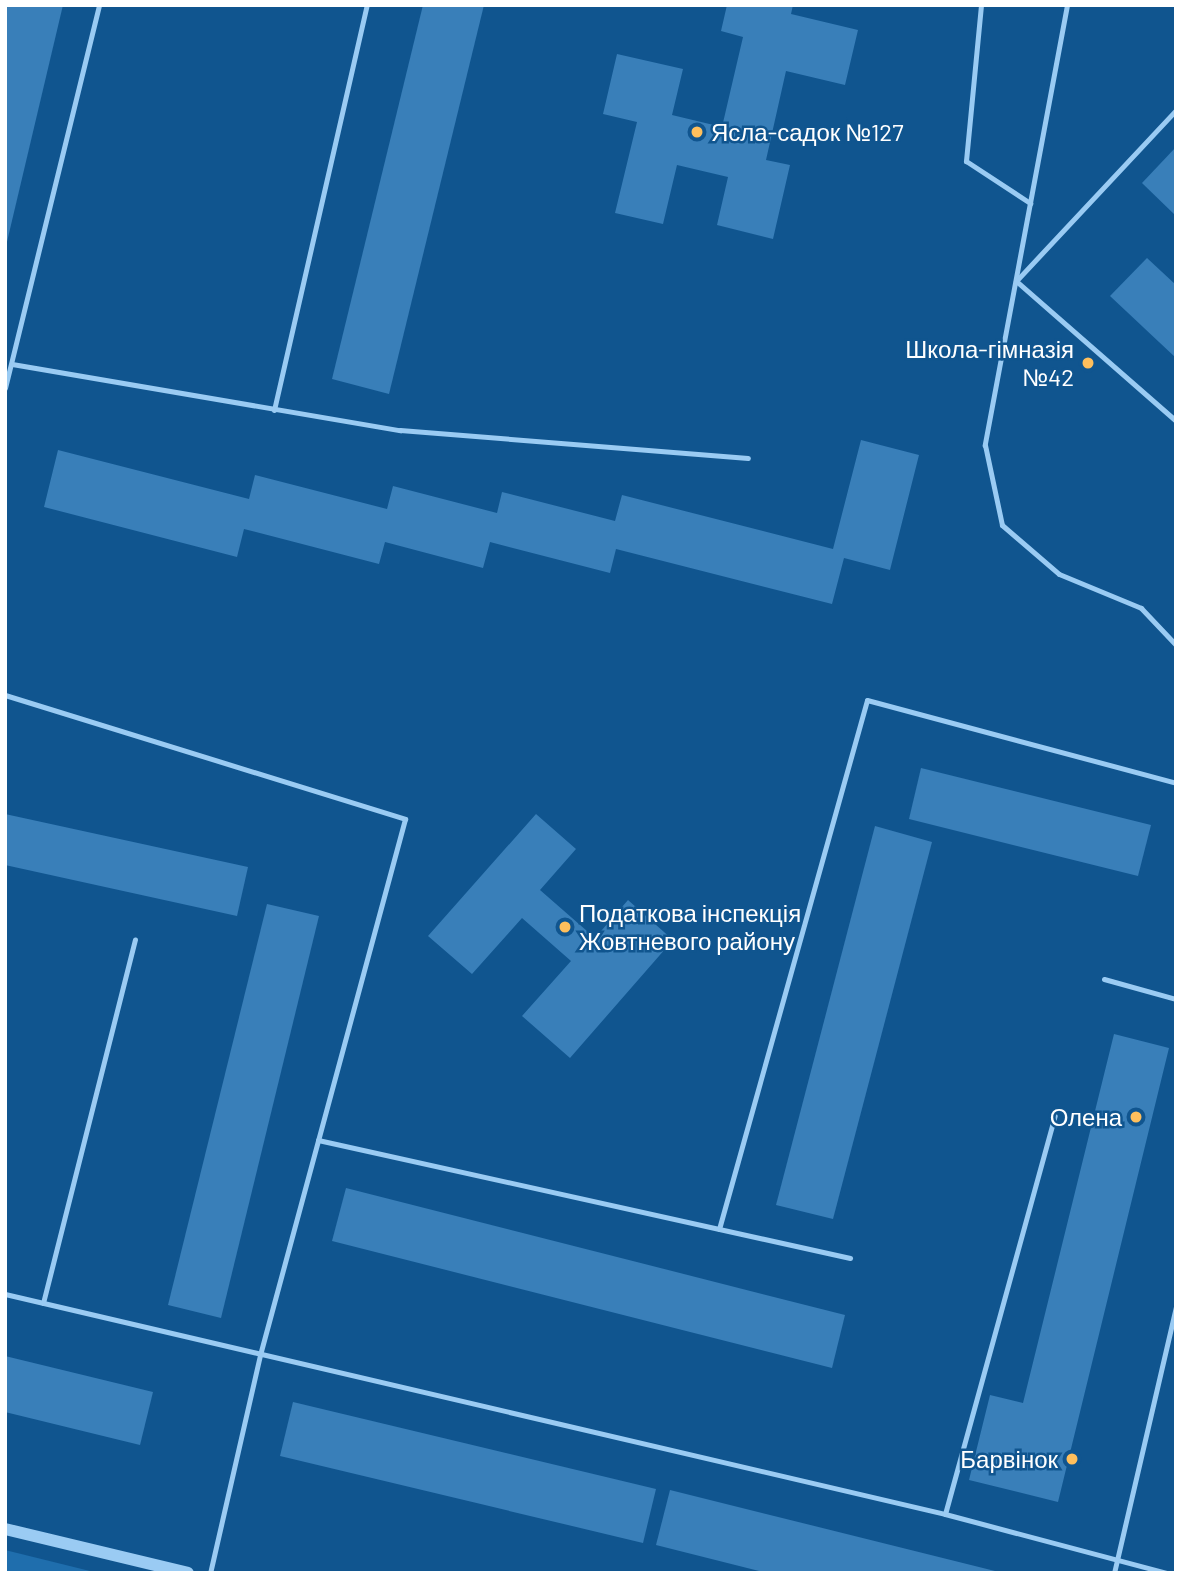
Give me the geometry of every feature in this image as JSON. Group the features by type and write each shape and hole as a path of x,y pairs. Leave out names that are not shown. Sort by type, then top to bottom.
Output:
{"street":[{"path":"5,1529 188,1573"}],"lane":[{"path":"5,388 99,5"},
{"path":"274,410 367,5"},
{"path":"981,5 966,161 1030,203"},
{"path":"1067,5 985,445 1002,525 1059,574 1141,608 1176,645"},
{"path":"1016,281 1176,110"},
{"path":"1016,281 1175,420"},
{"path":"12,364 400,430 748,458"},
{"path":"5,695 405,819 261,1355 210,1573"},
{"path":"719,1229 867,699 1176,782"},
{"path":"43,1303 135,939"},
{"path":"1104,979 1176,999"},
{"path":"945,1514 1055,1116"},
{"path":"318,1140 850,1258"},
{"path":"5,1294 945,1514 1166,1573"},
{"path":"1114,1573 1176,1307"},
{"path":"1168,1339 1176,1340"}],"shaded area":[{"path":"5,1550 98,1573 5,1573"}],"building":[{"path":"5,5 63,5 6,246 5,246"},
{"path":"423,5 484,5 389,394 332,379"},
{"path":"727,5 793,5 791,14 858,30 845,85 786,71 766,160 790,165 773,239 717,225 728,177 677,165 663,224 615,213 637,122 603,114 617,54 683,69 672,115 722,127 743,37 721,31"},
{"path":"1176,147 1176,216 1142,183"},
{"path":"1147,258 1176,285 1176,358 1110,296"},
{"path":"861,440 919,455 890,570 844,558 832,604 616,549 610,573 490,542 483,568 385,542 379,564 244,529 237,557 44,507 58,450 249,499 255,475 387,509 393,486 497,513 502,492 615,521 622,495 833,549"},
{"path":"921,768 1151,825 1138,876 909,819"},
{"path":"5,814 248,867 237,916 5,865"},
{"path":"536,814 576,849 540,890 595,938 628,900 673,940 570,1058 522,1016 571,961 522,918 472,974 428,936"},
{"path":"875,826 932,842 833,1219 776,1205"},
{"path":"267,904 319,916 221,1318 168,1305"},
{"path":"1114,1034 1169,1048 1058,1502 969,1480 990,1395 1023,1403"},
{"path":"346,1188 845,1315 832,1368 332,1241"},
{"path":"5,1356 153,1392 140,1445 5,1412"},
{"path":"293,1402 656,1489 643,1543 280,1456"},
{"path":"670,1490 999,1573 767,1573 656,1545"}],"place":[{"name":"Ясла-садок №127","path":"697,132"},
{"name":"Школа-гімназія №42","path":"1088,363"},
{"name":"Податкова інспекція Жовтневого району","path":"565,927"},
{"name":"Олена","path":"1136,1117"},
{"name":"Барвінок","path":"1072,1459"}]}
